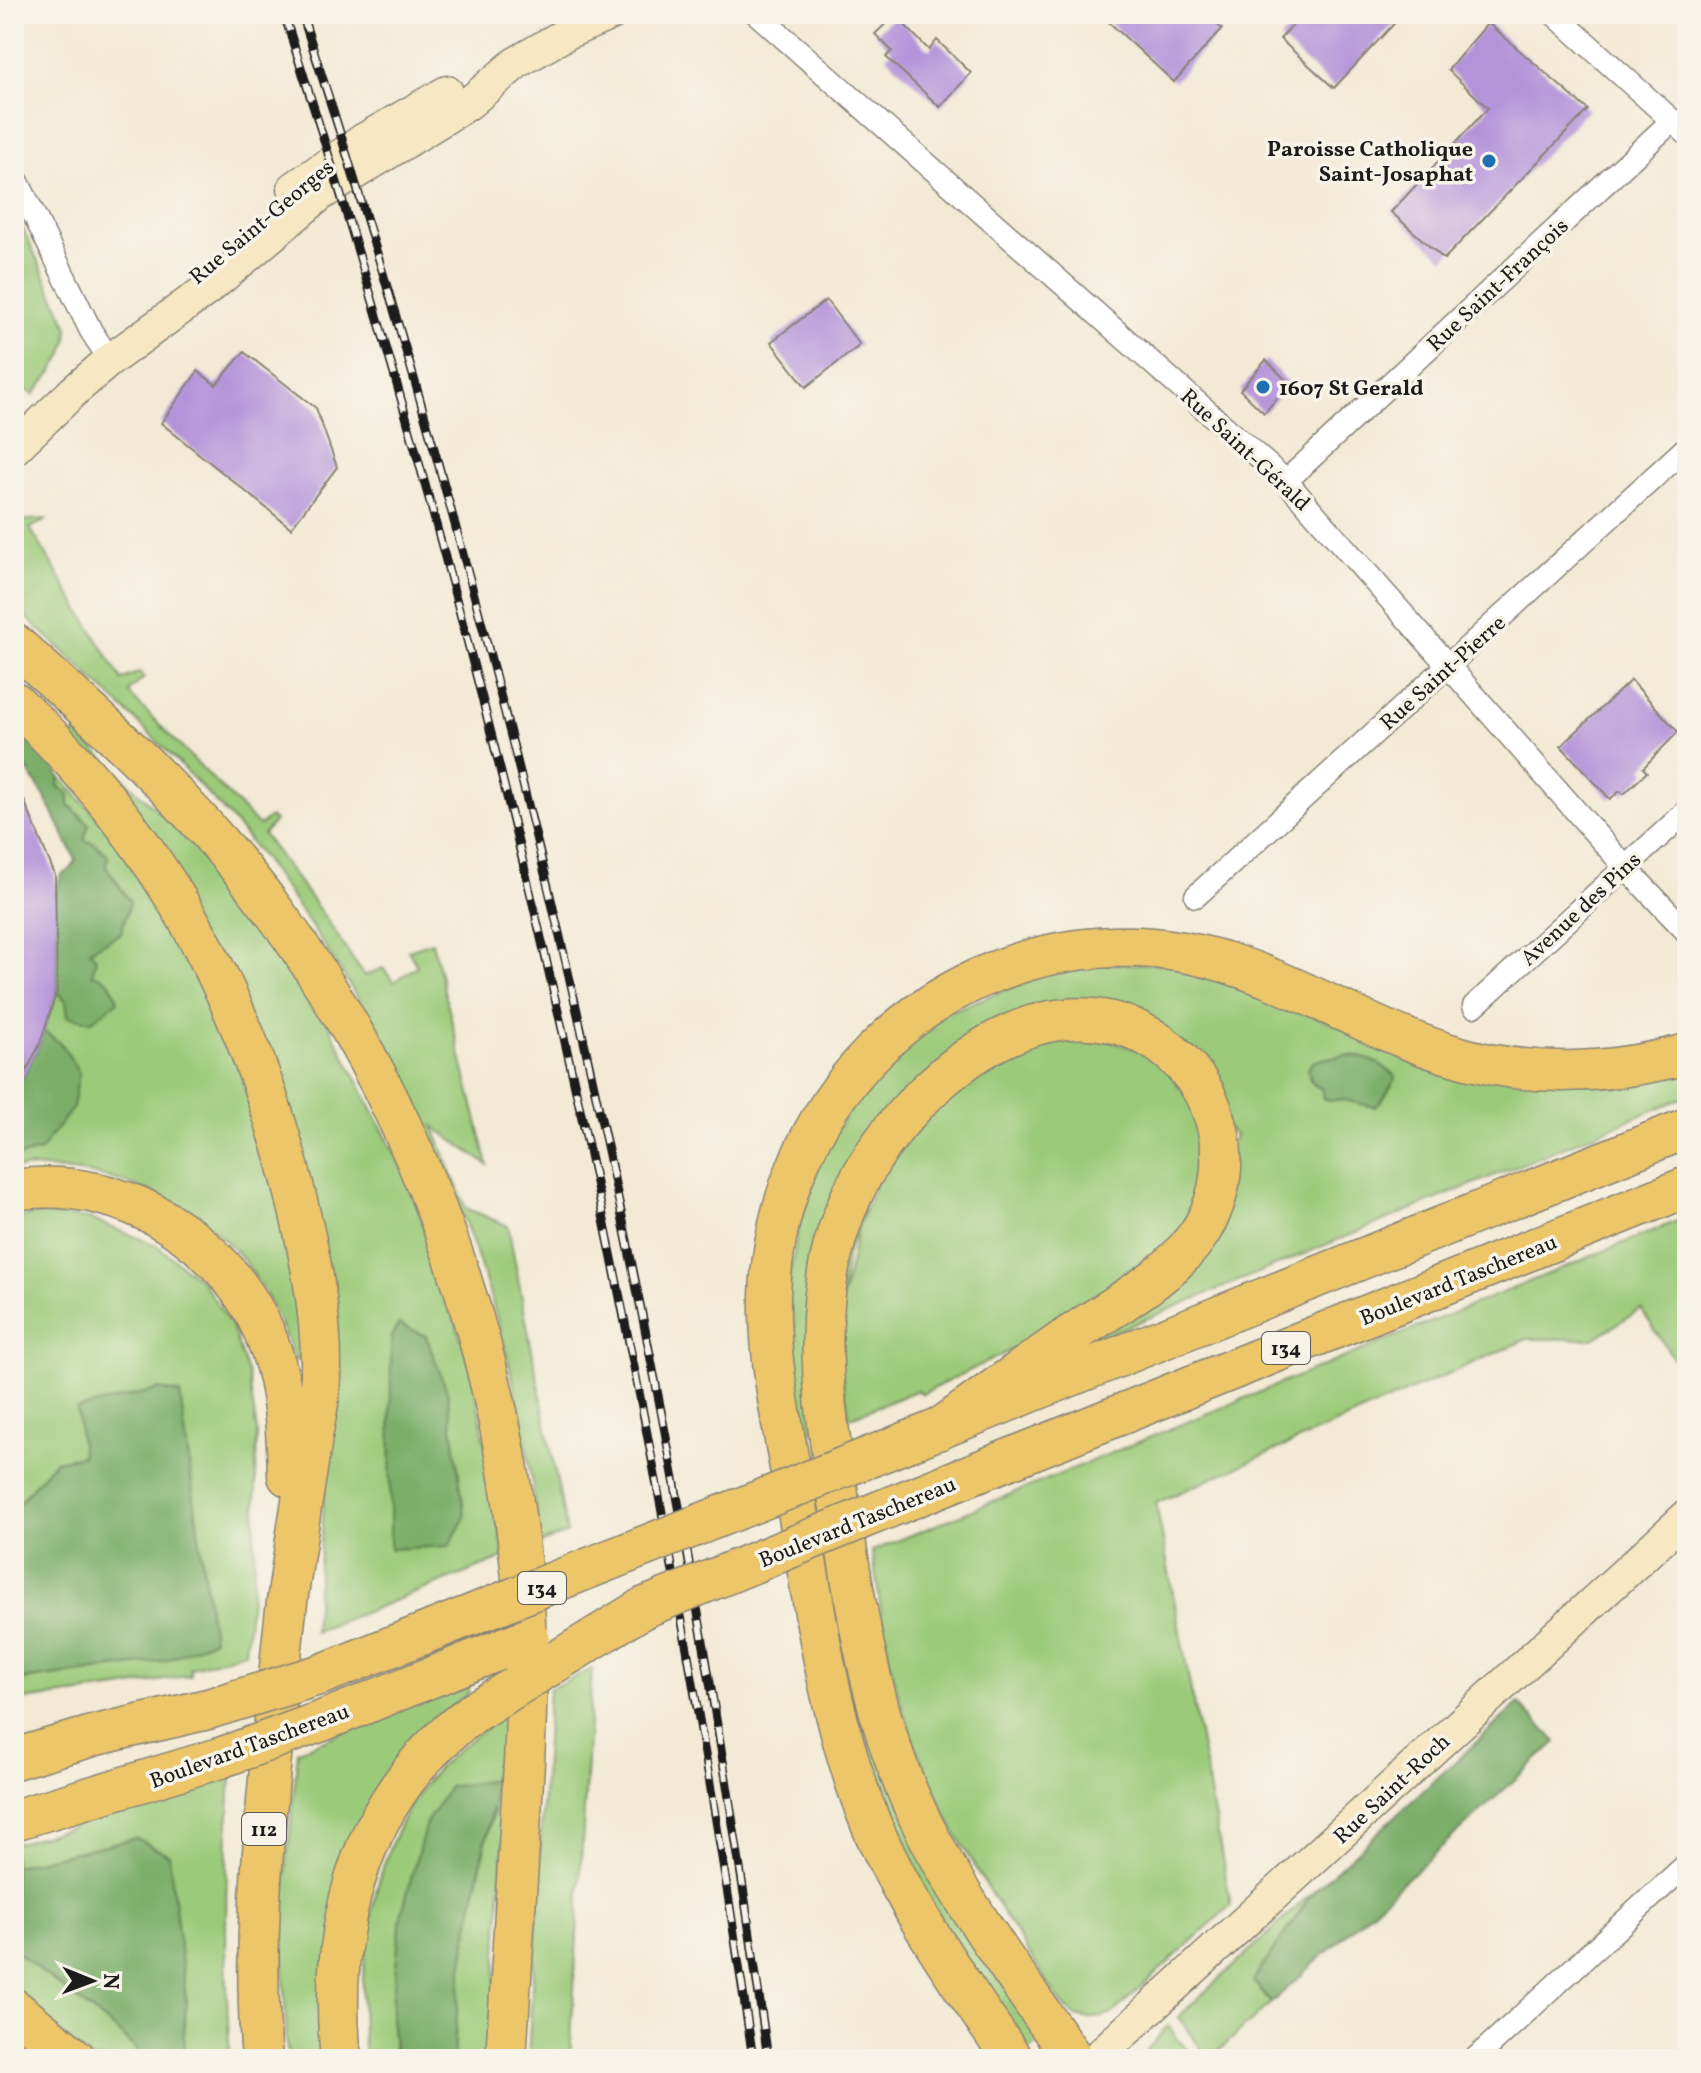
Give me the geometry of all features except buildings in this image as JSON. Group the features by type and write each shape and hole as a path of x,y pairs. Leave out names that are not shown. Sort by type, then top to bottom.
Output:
{"highway":[{"path":"14,644 97,717 163,782 274,911 321,981 364,1055 417,1165 447,1239 492,1391 514,1511 524,1603 524,1746 506,2059"},
{"path":"14,702 95,783 168,883 228,994 274,1113 306,1237 321,1374 287,1600"},
{"path":"1012,2059 917,1914 882,1849 847,1753 819,1639 775,1363 770,1296 776,1239 785,1200 812,1135 831,1104 887,1037 942,997 982,977 1025,961 1112,947 1163,948 1223,960 1284,983 1424,1046 1492,1065 1535,1071 1589,1072 1647,1064 1687,1054"},
{"path":"938,1430 1150,1282 1184,1252 1201,1231 1220,1179 1222,1154 1219,1129 1201,1086 1184,1064 1154,1039 1110,1022 1058,1020 1010,1034 945,1077 891,1132 861,1179 835,1244 821,1319 827,1424 857,1615 884,1731 914,1806 955,1883 1073,2059"},
{"name":"Boulevard Taschereau","path":"14,1759 96,1735 208,1709 322,1674 1687,1128"},
{"path":"14,1190 50,1187 87,1191 124,1200 177,1229 201,1247 223,1268 245,1297 271,1350 285,1411 287,1600"},
{"name":"Boulevard Taschereau","path":"14,1820 220,1758 322,1721 529,1638 643,1608 1687,1187"},
{"name":"112","path":"262,2059 257,1947 260,1869 287,1600"},
{"path":"341,2059 338,2022 344,1914 359,1866 379,1819 406,1778 440,1740 474,1712 643,1608"},
{"path":"14,1730 96,1735"},
{"path":"14,2009 76,2059"}],"main road":[{"name":"Rue Saint-Georges","path":"14,449 110,360 198,272 314,172 461,84 516,63 569,32 611,14"},
{"name":"Rue Saint-Roch","path":"1095,2059 1687,1516"}],"street":[{"name":"Rue Saint-Gérald","path":"757,14 1286,481 1625,867 1687,932"},
{"path":"1554,14 1680,127"},
{"name":"Rue Saint-François","path":"1286,481 1680,127"},
{"path":"14,174 91,331 110,360"},
{"name":"Rue Saint-Pierre","path":"1196,896 1687,447"},
{"name":"Avenue des Pins","path":"1474,1006 1687,811"},
{"path":"1475,2059 1687,1864"}],"green space":[{"path":"14,209 68,327 62,356 33,395 14,380"},
{"path":"48,519 30,528 122,680 139,672 144,678 129,691 131,696 259,826 270,817 275,821 263,834 364,976 383,968 394,982 417,966 408,950 432,942 488,1165 433,1126 466,1208 508,1226 567,1533 539,1544 528,1459 512,1375 489,1292 461,1211 428,1132 390,1055 347,981 282,884 233,821 147,731 14,606 14,521"},
{"path":"14,717 60,777 58,786 69,794 69,805 89,824 84,840 95,844 108,855 106,867 130,902 121,933 90,950 96,959 92,974 110,983 118,1001 92,1021 68,1017 66,1001 57,991 55,897 61,875 71,869 76,860 45,797 19,757 19,749 14,743"},
{"path":"76,732 228,879 319,1006 407,1177 473,1374 504,1558 314,1632 330,1421 299,1152 70,737"},
{"path":"60,777 135,859 230,1033 292,1251 302,1359 295,1361 269,1301 249,1267 231,1246 189,1212 142,1188 116,1180 51,1169 14,1169 14,1158 40,1151 63,1046 44,1031 57,991 66,1000 91,974 89,950 121,933 130,902 84,840 89,824 69,805 58,785"},
{"path":"1071,964 1179,964 1399,1049 1687,1066 1687,1096 1078,1347 1134,1310 1235,1136 1106,1006 882,1118 813,1433 804,1436 794,1382 786,1294 807,1182 864,1084 943,1014","holes":["1359,1056 1383,1066 1375,1106 1324,1098 1322,1089 1309,1078 1322,1059"]},
{"path":"44,1031 63,1046 79,1073 73,1107 40,1151 14,1158 14,1095"},
{"path":"1081,1032 1155,1055 1200,1114 1206,1184 1171,1247 1032,1340 922,1394 918,1390 849,1418 836,1355 846,1256 877,1180 943,1097 1008,1053"},
{"path":"1346,1055 1373,1062 1386,1068 1396,1078 1375,1107 1339,1099 1331,1101 1324,1098 1322,1089 1312,1081 1308,1069 1313,1062"},
{"path":"38,1214 90,1219 156,1245 202,1281 231,1325 248,1375 257,1432 254,1572 245,1652 190,1668 191,1675 120,1688 14,1701 14,1681 165,1661 83,1457 55,1461 14,1509 14,1219"},
{"path":"1687,1217 1687,1379 1641,1309 1593,1339 1527,1339 1156,1503 1231,1905 1112,2014 1085,2018 1070,2012 1052,1990 974,1865 925,1770 911,1736 890,1663 872,1551"},
{"path":"399,1324 426,1336 447,1391 465,1517 449,1546 390,1549 391,1336"},
{"path":"160,1389 180,1394 213,1640 165,1661 14,1681 14,1509 55,1461 82,1456 77,1409"},
{"path":"836,1564 853,1661 1042,2042 1026,2052 916,1880 865,1762 825,1568"},
{"path":"592,1669 570,2059 528,2059 549,1689"},
{"path":"465,1681 469,1693 438,1717 411,1745 323,2059 287,2059 282,1913 298,1751"},
{"path":"1519,1703 1556,1742 1271,2003 1253,1981 1314,1891"},
{"path":"511,1711 491,2059 454,2059 458,1997 468,1933 494,1809 391,2016 395,2059 365,2059 363,1984 366,1945 383,1867 397,1831 416,1797 438,1768"},
{"path":"231,1777 226,1918 230,2059 180,2059 183,2052 136,1838 14,1866 14,1844"},
{"path":"495,1780 464,1958 454,2059 395,2059 391,2016 401,1916 426,1823 449,1787"},
{"path":"136,1838 169,1855 186,1999 180,2059 146,2059 115,2029 14,1950 14,1866"},
{"path":"1314,1891 1253,1981 1271,2003 1214,2055 1217,2059 1209,2059 1178,2017"},
{"path":"14,1950 115,2029 146,2059 92,2059 14,1995"},
{"path":"1168,2026 1194,2059 1139,2059"}],"railway":[{"path":"284,14 362,265 434,517 501,771 562,1027 617,1283 667,1541 713,1800 753,2059"},
{"path":"302,14 380,264 453,517 519,771 580,1026 636,1283 685,1541 729,1799 768,2059"}],"place":[{"name":"Paroisse Catholique Saint-Josaphat","path":"1489,161"},
{"name":"1607 St Gerald","path":"1263,387"}]}
